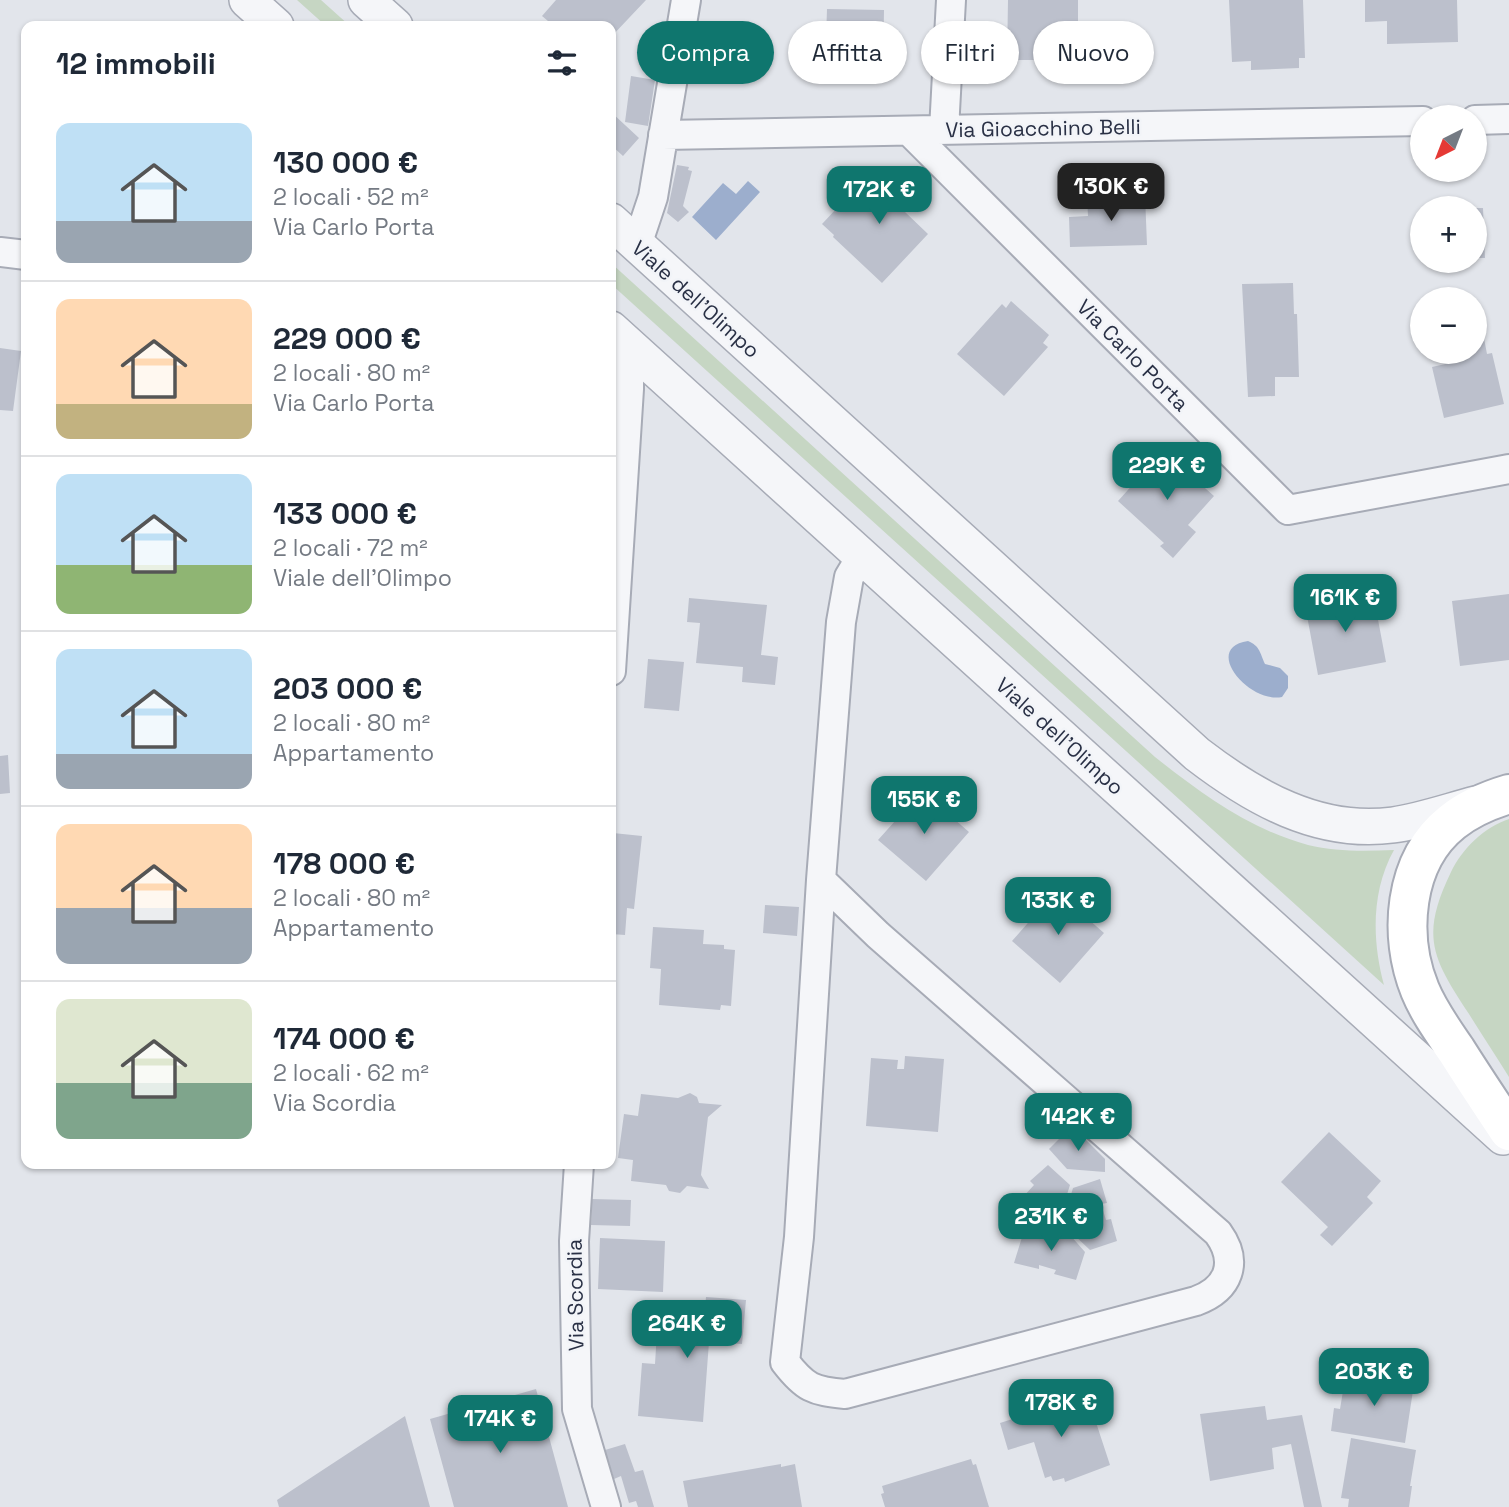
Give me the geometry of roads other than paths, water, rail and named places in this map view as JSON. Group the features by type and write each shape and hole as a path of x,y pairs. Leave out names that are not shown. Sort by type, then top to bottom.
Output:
{"main road":[{"path":"1503,796 1472,809 1451,823 1427,852 1417,872 1409,903 1407,943 1420,992 1436,1021 1509,1131"}],"street":[{"path":"247,0 270,21"},
{"path":"366,0 389,21"},
{"path":"637,245 653,197 685,0"},
{"path":"943,130 951,0"},
{"path":"1488,120 1509,119"},
{"name":"Via Gioacchino Belli","path":"663,135 1410,121"},
{"name":"Via Carlo Porta","path":"909,131 1288,510 1509,469"},
{"name":"Viale dell'Olimpo","path":"616,226 1197,754 1236,784 1271,803 1304,816 1361,827 1393,825 1503,796"},
{"path":"0,252 21,254"},
{"path":"616,593 629,390 620,337"},
{"name":"Viale dell'Olimpo","path":"620,337 1509,1143"},
{"path":"821,880 878,935 1218,1233 1229,1255 1229,1267 1218,1289 1208,1297 1196,1301 845,1394 820,1391 799,1381 785,1362 799,1237 821,880 841,622 849,576 861,556"},
{"name":"Via Scordia","path":"579,1169 574,1241 577,1409 606,1507"}],"water":[{"path":"748,181 760,192 716,240 692,217 723,183 736,194"},
{"path":"1248,641 1261,653 1265,664 1280,668 1288,676 1288,688 1282,697 1269,697 1257,692 1235,674 1229,654 1235,646"}]}
